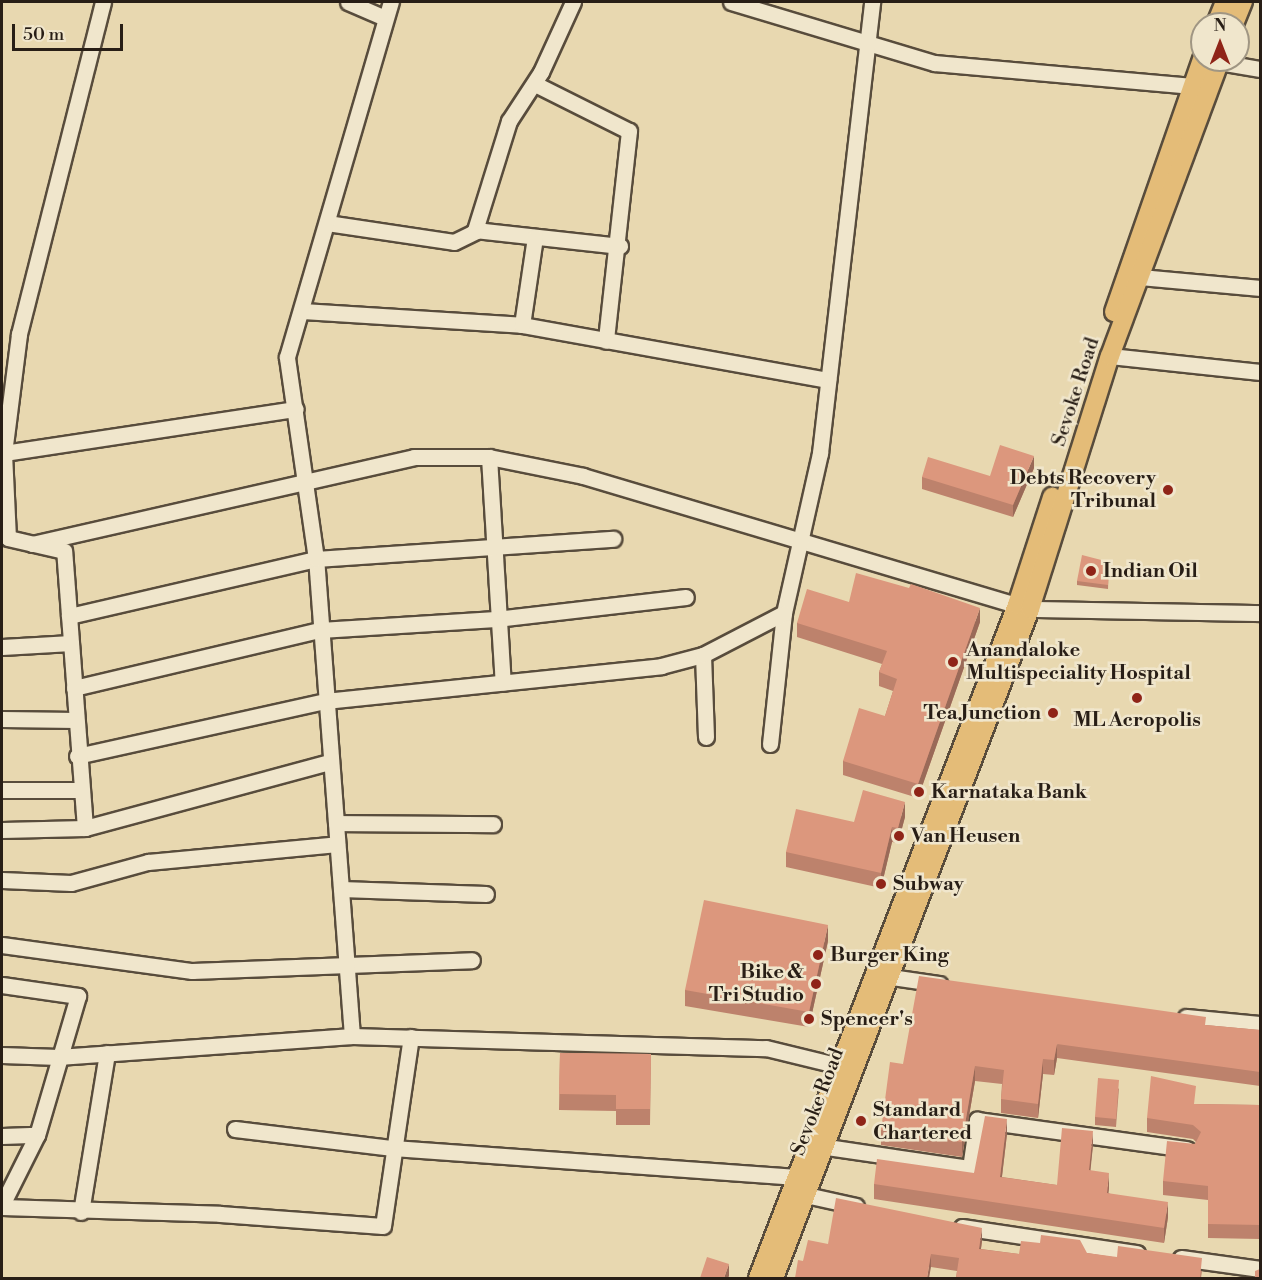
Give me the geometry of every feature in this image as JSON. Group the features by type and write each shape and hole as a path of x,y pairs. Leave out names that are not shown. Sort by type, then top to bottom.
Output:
{"main road":[{"name":"Sevoke Road","path":"1023,607 1191,87 1204,72"},
{"name":"Sevoke Road","path":"758,1278 840,1066 873,972 895,940 1023,607 1110,356 1210,87 1212,72"},
{"name":"Sevoke Road","path":"774,1278 891,977 895,940"},
{"path":"873,972 891,977"}],"street":[{"path":"85,828 80,790 64,551 8,538 3,478 19,334 103,2"},
{"path":"348,2 385,18"},
{"path":"352,1036 336,823 329,762 316,559 308,479 287,357 391,2"},
{"path":"477,231 509,121 534,84 573,2"},
{"path":"731,2 934,63 1008,74 1210,87"},
{"path":"770,744 784,613 805,541 828,380 864,42 872,2"},
{"path":"534,84 628,128 620,246 606,341"},
{"path":"327,223 454,242 477,231 620,246"},
{"path":"522,326 534,237"},
{"path":"1140,277 1260,288"},
{"path":"302,311 522,326 828,380"},
{"path":"1110,356 1260,372"},
{"path":"4,453 296,409"},
{"path":"32,544 308,479 414,457 489,457 583,476 1023,607 1260,613"},
{"path":"489,457 496,619 503,683"},
{"path":"69,616 316,559 613,539"},
{"path":"74,688 320,630 496,619 687,597"},
{"path":"78,756 325,701 604,675 703,655 784,613"},
{"path":"2,647 71,643"},
{"path":"703,655 706,737"},
{"path":"2,719 76,720"},
{"path":"2,830 85,828 329,762"},
{"path":"2,790 80,790"},
{"path":"336,823 493,824"},
{"path":"2,880 71,883 148,862 337,844"},
{"path":"341,889 486,894"},
{"path":"2,945 192,971 347,962 472,960"},
{"path":"891,977 962,987"},
{"path":"2,985 78,996 36,1135 2,1206 81,1212 220,1214 383,1226 411,1037"},
{"path":"1163,1014 1260,1024"},
{"path":"2,1055 58,1057 352,1036 766,1048 840,1066"},
{"path":"81,1212 106,1053"},
{"path":"826,1147 970,1168 977,1120 1192,1149"},
{"path":"235,1129 393,1148 798,1177"},
{"path":"2,1136 36,1135"},
{"path":"806,1196 875,1210"},
{"path":"945,1224 1260,1269"}],"building":[{"path":"1000,445 1034,456 1013,505 922,477 928,457 990,476"},
{"path":"1082,555 1109,562 1108,585 1077,581"},
{"path":"856,573 909,588 911,584 980,608 918,784 843,761 859,708 885,716 897,679 879,672 887,651 797,623 807,589 849,602"},
{"path":"863,790 905,802 898,828 892,827 881,873 786,852 796,809 854,822"},
{"path":"704,900 828,925 809,1012 685,990"},
{"path":"919,976 1206,1017 1205,1025 1260,1030 1260,1072 1057,1044 1054,1060 1043,1059 1038,1104 1001,1099 1004,1070 975,1066 962,1142 881,1130 890,1062 903,1064"},
{"path":"560,1053 651,1054 650,1109 616,1109 616,1095 559,1094"},
{"path":"1151,1076 1196,1086 1194,1104 1260,1105 1260,1225 1208,1224 1208,1186 1163,1181 1167,1141 1195,1144 1201,1132 1193,1125 1147,1118"},
{"path":"1098,1078 1119,1080 1116,1119 1095,1117"},
{"path":"985,1116 1007,1119 1000,1177 1057,1185 1062,1128 1093,1131 1089,1170 1109,1173 1107,1193 1168,1202 1164,1228 874,1184 877,1159 974,1173"},
{"path":"836,1198 982,1228 979,1249 1019,1254 1021,1241 1040,1243 1041,1235 1080,1240 1087,1253 1117,1257 1118,1246 1202,1258 1200,1278 956,1278 959,1258 931,1254 927,1278 795,1278 798,1260 803,1261 808,1240 828,1244"},
{"path":"707,1257 729,1264 724,1278 700,1278"},
{"path":"1260,1269 1260,1278 1255,1278 1255,1271"}],"place":[{"name":"Debts Recovery Tribunal","path":"1168,490"},
{"name":"Indian Oil","path":"1091,571"},
{"name":"Anandaloke Multispeciality Hospital","path":"953,662"},
{"name":"ML Acropolis","path":"1137,698"},
{"name":"Tea Junction","path":"1053,713"},
{"name":"Karnataka Bank","path":"919,792"},
{"name":"Van Heusen","path":"899,836"},
{"name":"Subway","path":"881,884"},
{"name":"Burger King","path":"818,955"},
{"name":"Bike & Tri Studio","path":"816,984"},
{"name":"Spencer's","path":"809,1019"},
{"name":"Standard Chartered","path":"861,1121"}]}
